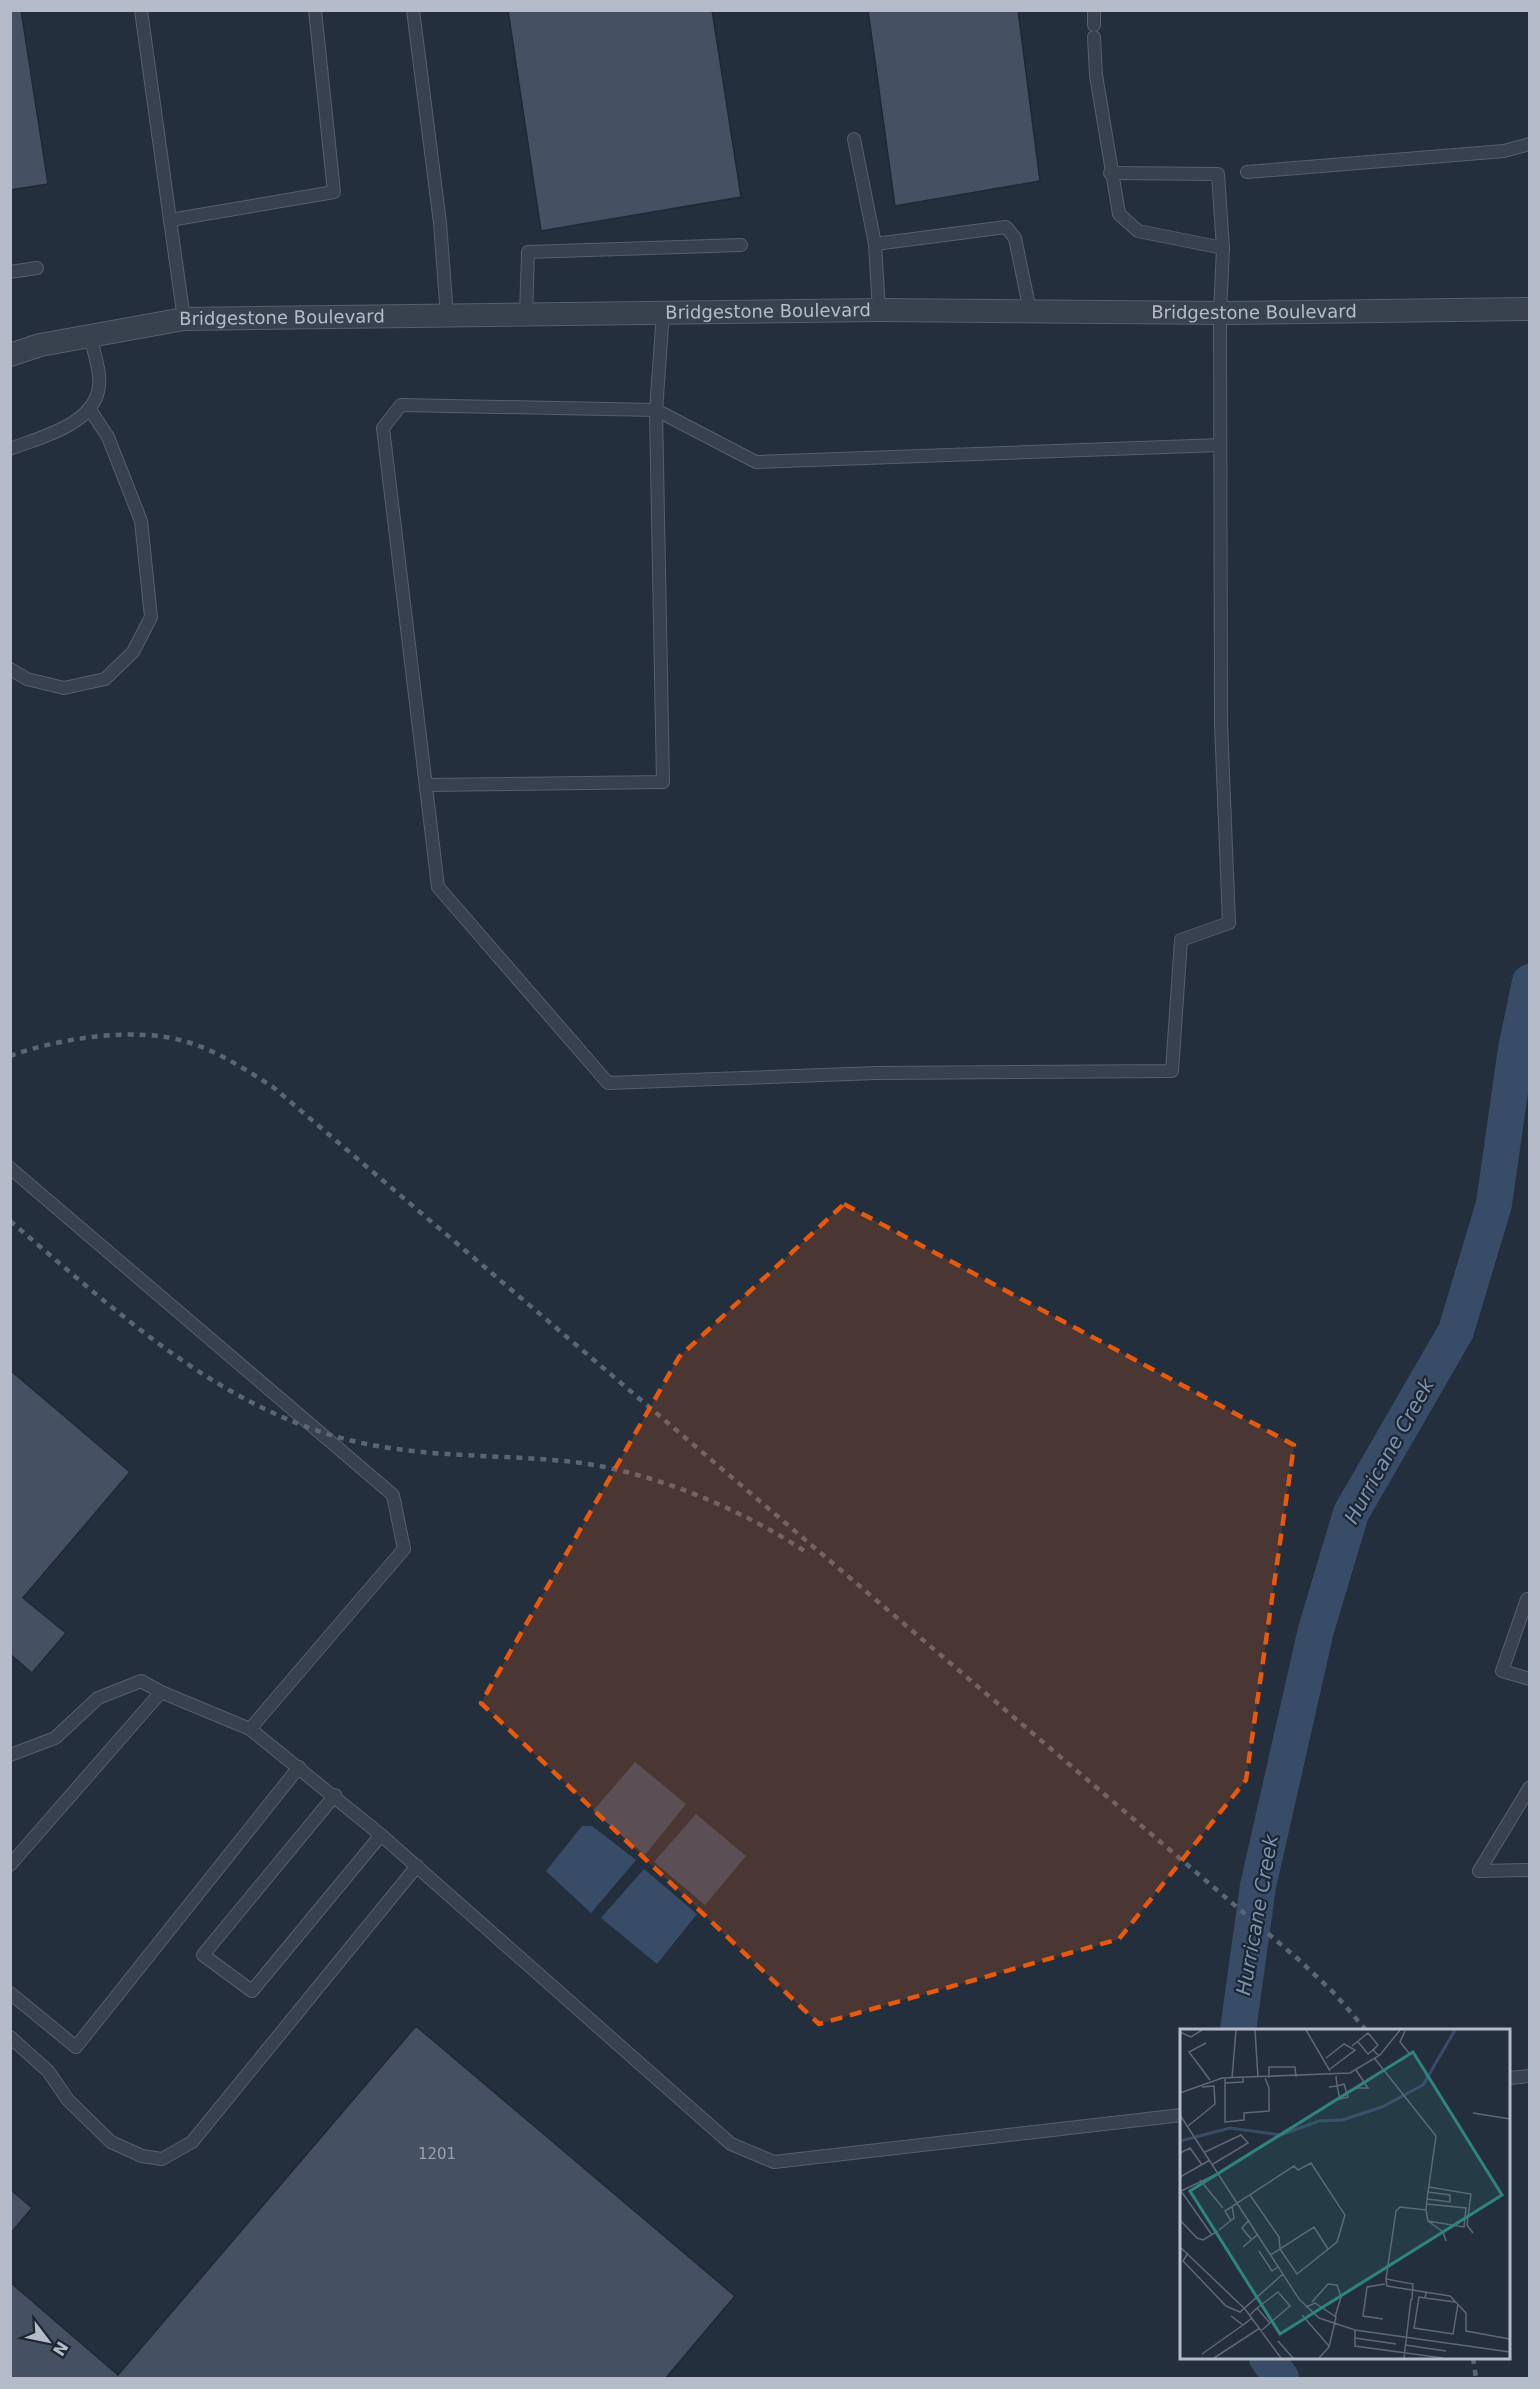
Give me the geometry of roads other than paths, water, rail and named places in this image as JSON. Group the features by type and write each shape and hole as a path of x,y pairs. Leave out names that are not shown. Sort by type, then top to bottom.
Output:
{"street":[{"name":"Bridgestone Boulevard","path":"10,355 40,345 184,319 879,310 1220,313 1530,309"}],"lane":[{"path":"141,10 184,319"},
{"path":"170,220 334,192 315,10"},
{"path":"413,10 440,223 447,316"},
{"path":"1094,10 1096,75 1110,173 1119,214 1138,231 1222,248"},
{"path":"854,139 875,244 879,310"},
{"path":"1247,172 1504,151 1530,144"},
{"path":"1110,173 1218,174 1222,248 1220,313 1221,723 1229,923 1181,940 1172,1071 876,1073 608,1083 438,887 383,428 401,405 656,410 756,462 1220,445"},
{"path":"875,244 1006,227 1015,238 1030,311"},
{"path":"526,315 528,252 741,245"},
{"path":"10,272 37,268"},
{"path":"426,785 663,782 656,410 663,313"},
{"path":"10,449 75,422 89,408 99,387 90,335"},
{"path":"10,669 27,679 64,688 105,679 133,652 151,617 141,521 108,437 89,408"},
{"path":"10,1168 393,1496 404,1549 250,1729"},
{"path":"1529,1598 1502,1671 1530,1679"},
{"path":"10,1755 55,1738 98,1698 141,1681 161,1692 250,1729 335,1796 417,1866 731,2144 774,2162 1180,2115"},
{"path":"10,1865 161,1692"},
{"path":"10,1993 76,2047 299,1767"},
{"path":"1530,1787 1479,1871 1530,1870"},
{"path":"335,1796 203,1955 252,1991 381,1835"},
{"path":"10,2037 48,2071 68,2100 111,2142 142,2156 162,2159 176,2154 192,2142 417,1866"},
{"path":"1510,2078 1530,2076"}],"water":[{"path":"635,1762 686,1804 645,1855 593,1811"},
{"path":"696,1814 746,1856 705,1905 654,1862"},
{"path":"582,1826 592,1826 636,1860 591,1913 546,1871"},
{"path":"644,1869 697,1914 657,1964 601,1918"}],"waterway":[{"name":"Hurricane Creek","path":"1238,2029 1258,1886 1316,1630 1351,1513 1456,1331 1494,1204 1516,1049 1530,982"},
{"name":"Hurricane Creek","path":"1268,2359 1281,2378"}],"railway":[{"path":"10,1056 51,1044 98,1036 167,1037 210,1050 273,1087 1298,1959 1334,1993 1365,2029"},
{"path":"10,1221 126,1319 166,1349 251,1402 297,1423 345,1439 372,1445 427,1452 565,1461 628,1472 724,1506 809,1554"},
{"path":"1473,2359 1476,2378"}]}
